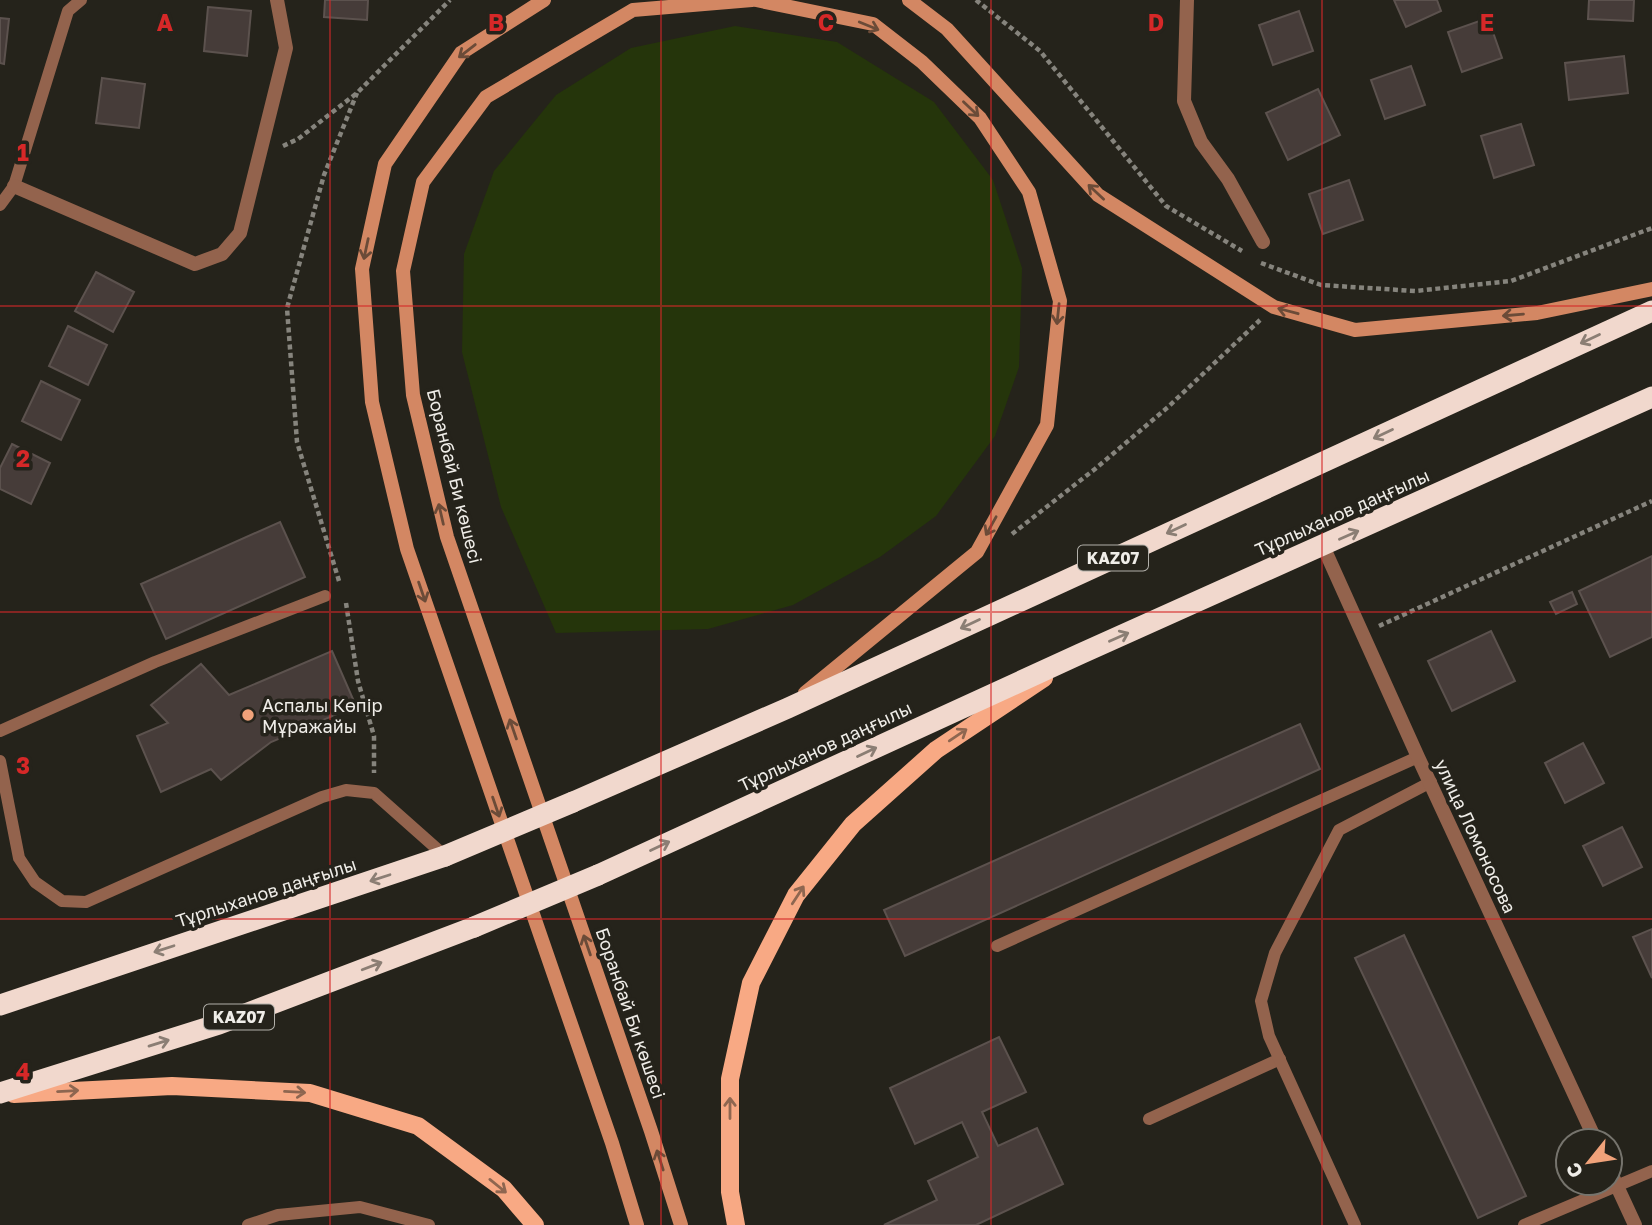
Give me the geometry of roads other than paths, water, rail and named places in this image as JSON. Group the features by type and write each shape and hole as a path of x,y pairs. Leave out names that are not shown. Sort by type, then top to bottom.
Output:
{"highway":[{"name":"Тұрлыханов даңғылы","path":"0,1005 445,856 788,708 1652,311"},
{"name":"Тұрлыханов даңғылы","path":"0,1094 219,1024 474,927 598,875 1080,654 1652,397"}],"main road":[{"path":"544,0 461,53 385,164 362,269 372,402 407,549 612,1143 637,1225"},
{"name":"Боранбай Би көшесі","path":"681,1225 447,537 413,395 403,271 423,182 486,97 633,10 754,0 873,24 922,62 980,118 1029,192 1060,301 1047,425 976,552 788,708"},
{"path":"909,0 947,29 1098,195 1274,307 1355,330 1537,313 1652,289"},
{"path":"736,1225 730,1192 730,1079 751,983 796,895 853,824 936,750 1080,654"},
{"path":"0,1094 172,1086 310,1093 418,1126 504,1189 535,1225"}],"street":[{"path":"14,186 195,264 222,254 240,233 286,48 277,0"},
{"path":"1188,0 1184,101 1200,142 1228,179 1263,242"},
{"name":"улица Ломоносова","path":"1323,546 1590,1127"},
{"path":"1622,1197 1635,1225"}],"lane":[{"path":"0,205 14,186 68,11 81,0"},
{"path":"0,731 155,662 325,596"},
{"path":"997,946 1418,757"},
{"path":"0,761 1,778 19,858 35,881 62,901 86,902 322,797 346,789 374,793 445,856"},
{"path":"1355,1225 1269,1036 1261,1001 1275,953 1339,830 1431,782"},
{"path":"1149,1119 1280,1059"},
{"path":"1624,1183 1652,1171"},
{"path":"1524,1225 1591,1197"},
{"path":"248,1225 278,1215 360,1207 429,1225"}],"place":[{"name":"Аспалы Көпір Мұражайы","path":"248,715"}]}
